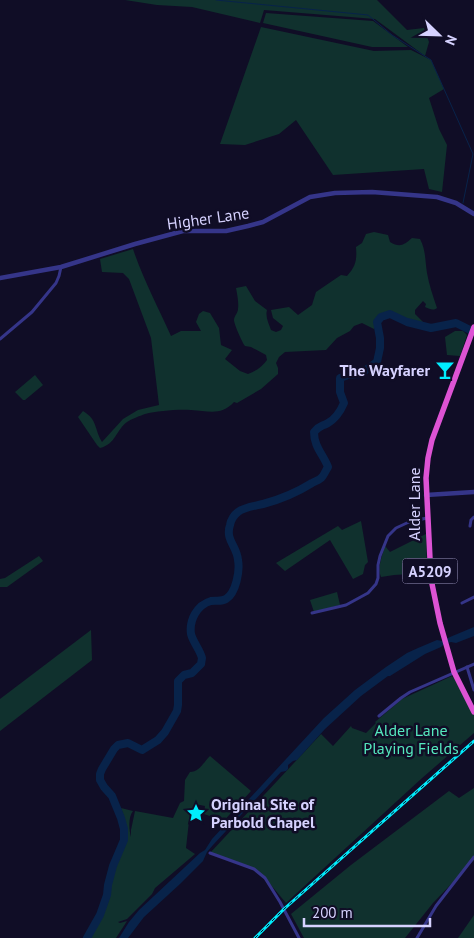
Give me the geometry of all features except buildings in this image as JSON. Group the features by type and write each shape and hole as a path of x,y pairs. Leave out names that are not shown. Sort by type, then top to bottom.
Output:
{"highway":[{"name":"Alder Lane","path":"474,327 432,440 427,468 426,495 431,579 454,672 474,712"}],"street":[{"name":"Higher Lane","path":"0,278 60,267 183,231 226,231 248,226 263,222 310,196 372,192 437,197 456,203 474,214"},
{"path":"0,338 32,312 56,283 60,267"},
{"path":"426,495 474,492"},
{"path":"312,613 346,605 368,593 376,584 380,556 388,536 396,528 409,522 427,518"},
{"path":"470,526 473,520"},
{"path":"462,603 474,597"},
{"path":"379,716 410,692 474,664"},
{"path":"467,667 474,690"},
{"path":"210,852 254,869 265,878 299,938"},
{"path":"417,938 436,906 474,857"}],"green space":[{"path":"125,0 377,0 407,30 424,28 429,42 425,56 375,19 264,10 260,23 192,7 157,5"},
{"path":"266,13 373,21 408,47 372,47 263,23"},
{"path":"261,27 374,51 411,50 431,60 444,89 429,98 439,129 447,145 442,192 429,189 424,169 333,175 296,120 279,134 245,145 220,144"},
{"path":"374,232 388,235 390,242 397,245 404,244 412,238 420,239 429,282 437,308 433,310 425,307 426,304 423,301 415,310 415,314 423,322 413,322 390,313 382,315 377,319 374,329 362,323 354,326 350,331 337,338 326,350 285,352 276,363 278,374 261,389 224,409 214,412 174,410 145,414 123,425 113,440 105,446 100,448 97,445 78,417 83,411 93,421 102,442 123,419 138,410 159,405 151,338 129,279 123,273 102,272 100,259 133,249 171,336 181,331 201,331 196,322 199,314 203,311 210,313 219,328 221,345 232,350 225,359 240,371 248,374 254,372 267,360 266,355 245,346 238,333 234,320 238,310 236,288 246,286 255,301 267,310 267,318 271,330 276,332 281,330 283,326 273,318 271,310 289,307 298,315 312,305 316,292 341,275 347,276 355,263 356,247 362,243 366,234"},
{"path":"455,331 463,331 467,335 460,356 447,355 445,337"},
{"path":"35,375 43,385 23,400 15,392"},
{"path":"361,521 368,562 365,565 363,574 353,579 330,540 285,571 276,563 338,526 342,530"},
{"path":"426,534 427,573 381,577 381,558 385,546 390,552"},
{"path":"39,556 43,561 7,587 0,587 0,579 5,578"},
{"path":"337,592 340,605 314,612 310,600"},
{"path":"91,630 92,660 0,731 0,699"},
{"name":"Alder Lane Playing Fields","path":"452,676 474,715 474,733 286,903 265,878 254,869 210,853 321,734 333,746 351,726 366,733 375,722 402,699"},
{"path":"210,756 251,791 220,825 221,820 204,814 205,806 195,804 189,821 186,848 195,854 155,888 152,894 127,919 118,922 127,921 116,938 90,938 107,905 120,852 126,843 126,825 121,808 133,811 129,827 131,837 135,811 173,818 180,803 184,801 185,780 190,772 199,769"},
{"path":"474,788 474,860 433,903 405,938 304,938 291,914 351,865 449,791 459,798"},
{"path":"474,915 474,938 458,938"}],"water":[{"path":"474,627 474,636 456,643 444,644 425,654 388,676 361,696 325,729 297,760 288,765 286,771 281,772 213,845 203,861 144,917 128,938 119,938 139,910 205,850 212,839 324,718 355,690 407,653"}],"waterway":[{"path":"216,0 368,15 392,35 431,60 473,154 463,203"},
{"path":"87,938 100,915 107,895 113,866 124,840 121,818 112,796 100,780 100,774 118,745 128,743 142,750 158,740 177,711 178,681 184,675 192,673 201,664 202,658 191,634 193,618 206,603 226,599 237,581 238,560 229,535 233,518 243,509 289,495 319,480 323,476 328,467 317,446 314,432 333,419 343,406 340,378 360,374 377,362 380,348 377,322 381,317 390,314 407,322 431,328 456,323 474,332"}],"railway":[{"path":"255,938 284,909 474,741"}],"place":[{"name":"The Wayfarer","path":"445,370"},
{"name":"Original Site of Parbold Chapel","path":"196,813"}]}
